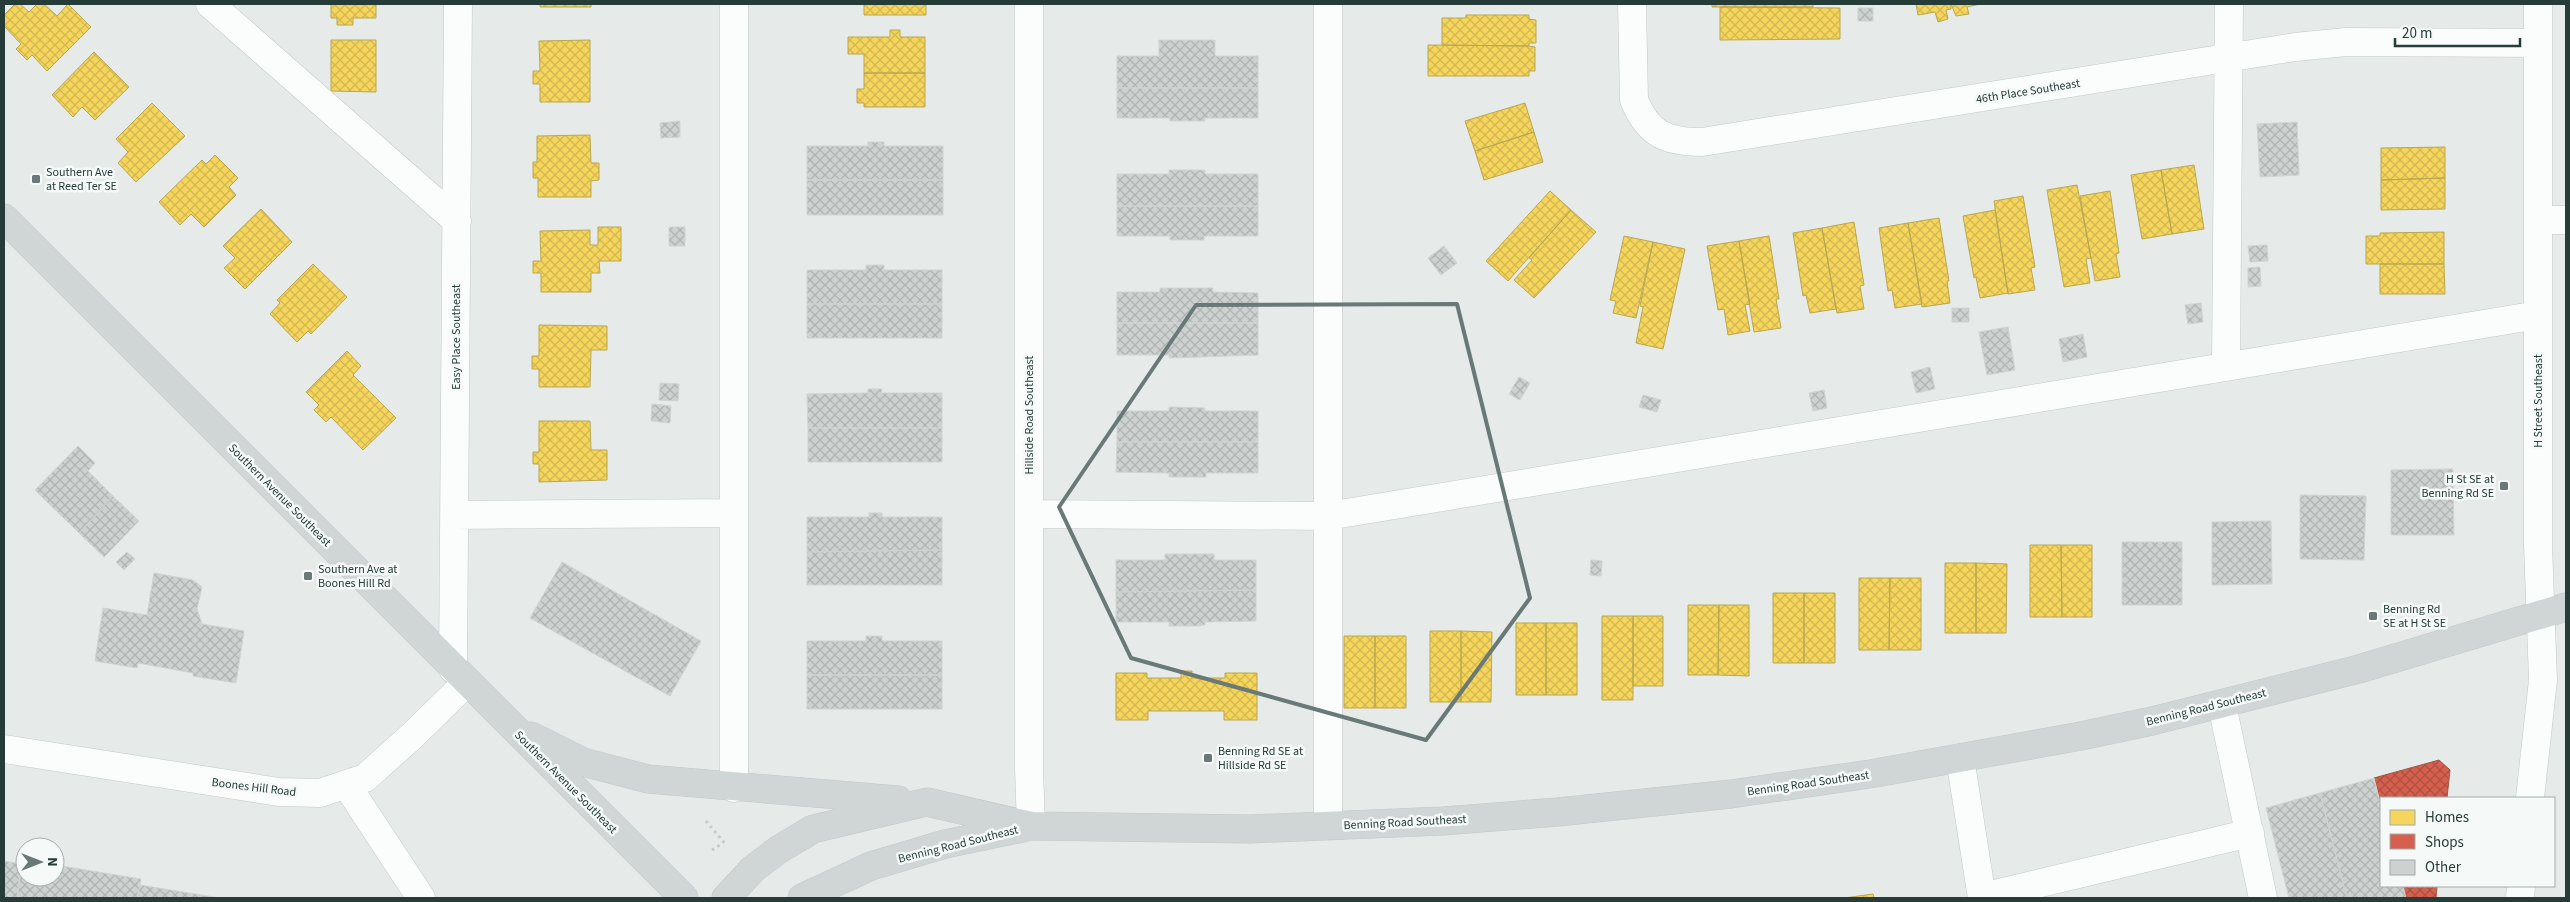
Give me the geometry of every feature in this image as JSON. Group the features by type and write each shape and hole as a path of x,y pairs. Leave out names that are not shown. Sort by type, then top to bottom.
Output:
{"main road":[{"name":"Southern Avenue Southeast","path":"4,218 684,898"},
{"name":"Benning Road Southeast","path":"726,898 753,869 778,850 813,829 927,802 1031,826 1250,829 1558,812 1703,797 1870,774 2081,736 2222,704 2426,650 2566,607"},
{"path":"510,725 582,762 648,779 734,788 927,802"},
{"name":"Benning Road Southeast","path":"802,898 871,866 945,844 1031,826"}],"street":[{"path":"210,4 457,221"},
{"name":"Easy Place Southeast","path":"458,4 455,515 460,676"},
{"path":"734,4 734,788"},
{"name":"Hillside Road Southeast","path":"1029,4 1029,769 1031,826"},
{"path":"1328,4 1328,826"},
{"name":"46th Place Southeast","path":"1632,4 1634,100 1648,124 1658,133 1670,140 1686,142 1702,142 2295,47 2346,42 2538,43"},
{"path":"2226,367 2229,4"},
{"name":"H Street Southeast","path":"2530,797 2543,680 2540,614 2538,4"},
{"path":"2538,220 2566,220"},
{"path":"1029,514 1328,516 2538,315"},
{"path":"455,515 734,513"},
{"name":"Boones Hill Road","path":"4,749 279,792 320,794 365,778 460,676"},
{"path":"2222,704 2263,898"},
{"path":"1960,758 1982,897 2250,833"},
{"path":"346,784 421,898"}],"path":[{"path":"712,850 723,843"}],"highlighted area":[{"path":"1457,304 1530,598 1426,740 1131,658 1059,507 1196,305"}],"building: Homes":[{"path":"15,4 20,4 29,12 37,4 44,4 57,16 68,4 91,27 47,71 32,55 27,60 16,49 21,44 4,26 4,15"},
{"path":"331,4 376,4 376,18 353,18 353,25 337,25 337,18 331,18"},
{"path":"540,4 591,4 591,7 540,7"},
{"path":"864,4 926,4 926,15 864,15"},
{"path":"1712,4 1813,4 1813,7 1712,7"},
{"path":"1916,4 1951,4 1951,9 1946,10 1948,19 1938,22 1935,12 1918,15"},
{"path":"1951,4 1980,4 1967,7 1969,14 1956,16"},
{"path":"1720,7 1840,8 1840,39 1720,40"},
{"path":"1466,15 1529,15 1529,19 1536,20 1536,43 1529,43 1529,46 1442,45 1442,18 1466,18"},
{"path":"890,30 900,30 900,37 925,37 925,73 864,73 864,54 848,54 848,37 890,37"},
{"path":"331,40 376,40 376,92 331,91"},
{"path":"590,40 590,102 540,102 540,84 533,84 533,71 540,71 539,41"},
{"path":"1428,45 1535,47 1535,71 1529,71 1529,76 1428,76"},
{"path":"94,52 129,87 95,120 82,107 73,117 52,95"},
{"path":"864,73 925,73 925,107 864,107 864,103 857,103 857,89 864,89"},
{"path":"152,103 185,136 136,182 118,163 128,152 116,139"},
{"path":"1525,103 1534,132 1475,151 1465,121"},
{"path":"1534,132 1543,162 1484,180 1475,151"},
{"path":"590,135 591,163 599,163 599,180 591,181 591,197 538,197 538,178 533,178 533,162 537,162 537,136"},
{"path":"2445,147 2445,178 2381,180 2381,148"},
{"path":"215,155 238,178 229,187 236,195 204,227 191,214 180,225 159,202 202,160 206,164"},
{"path":"2194,165 2204,229 2172,234 2161,170"},
{"path":"2161,170 2172,234 2142,239 2131,175"},
{"path":"2445,178 2445,209 2381,210 2381,180"},
{"path":"2077,185 2091,258 2086,259 2090,283 2064,287 2047,190"},
{"path":"1550,191 1571,210 1508,281 1486,261"},
{"path":"2110,191 2119,253 2116,254 2120,277 2095,281 2080,196"},
{"path":"2023,196 2035,267 2031,268 2035,290 2008,294 1994,201"},
{"path":"261,209 292,242 245,289 224,268 235,258 223,246"},
{"path":"1571,210 1596,232 1534,298 1514,280 1532,260 1529,258"},
{"path":"1995,210 2008,293 1980,298 1976,277 1974,278 1963,216"},
{"path":"1939,218 1949,281 1947,281 1950,303 1922,307 1908,223"},
{"path":"1854,222 1864,285 1860,286 1864,309 1837,313 1822,228"},
{"path":"1908,223 1922,304 1895,308 1892,290 1888,291 1879,228"},
{"path":"598,227 621,227 621,261 599,261 600,273 591,273 591,292 541,292 541,273 533,273 533,261 541,261 540,231 590,230 590,245 598,245"},
{"path":"1822,228 1836,309 1810,313 1806,295 1803,296 1793,233"},
{"path":"2444,232 2444,264 2366,264 2366,236 2380,236 2380,233"},
{"path":"1624,236 1653,242 1636,318 1613,313 1616,301 1610,300"},
{"path":"1769,236 1779,299 1776,299 1781,328 1754,332 1739,241"},
{"path":"1739,241 1750,304 1745,305 1750,331 1728,335 1724,309 1718,310 1707,246"},
{"path":"1653,242 1685,249 1663,349 1636,343 1643,307 1640,306"},
{"path":"313,264 347,297 311,334 308,331 297,342 270,314 280,303 277,300"},
{"path":"2380,264 2444,264 2445,294 2380,294"},
{"path":"539,325 607,326 607,350 591,350 590,387 539,387 539,369 532,369 532,356 539,356"},
{"path":"347,351 361,366 353,375 396,418 363,450 331,417 326,422 314,410 319,405 306,392"},
{"path":"539,421 590,421 591,450 607,450 607,480 539,482 539,464 533,464 533,452 539,452"},
{"path":"2030,545 2061,545 2062,617 2030,617"},
{"path":"2061,545 2092,545 2092,617 2062,617"},
{"path":"1945,563 1976,563 1976,633 1945,633"},
{"path":"1976,563 2007,564 2006,633 1976,633"},
{"path":"1859,578 1890,578 1889,650 1859,650"},
{"path":"1890,578 1921,578 1921,650 1889,650"},
{"path":"1773,593 1804,593 1804,663 1773,663"},
{"path":"1804,593 1835,593 1835,663 1804,663"},
{"path":"1688,605 1719,605 1718,675 1688,675"},
{"path":"1719,605 1749,605 1749,676 1718,675"},
{"path":"1602,616 1633,616 1633,700 1602,700"},
{"path":"1633,616 1663,616 1663,686 1633,686"},
{"path":"1516,623 1546,623 1546,695 1516,695"},
{"path":"1546,623 1577,623 1577,695 1546,695"},
{"path":"1430,631 1461,631 1461,702 1430,702"},
{"path":"1461,631 1492,632 1491,702 1461,702"},
{"path":"1344,636 1375,636 1375,708 1344,708"},
{"path":"1375,636 1406,636 1406,708 1375,708"},
{"path":"1181,671 1192,671 1192,678 1225,678 1225,673 1257,673 1257,720 1224,720 1224,711 1148,711 1148,720 1116,720 1116,673 1147,673 1147,678 1181,678"},
{"path":"1873,894 1874,898 1844,898"}],"building: Shops":[{"path":"2439,760 2450,770 2447,797 2380,797 2380,802 2374,778"},
{"path":"2403,887 2437,887 2436,898 2406,898"}],"building: Other":[{"path":"1858,8 1873,8 1873,21 1858,21"},
{"path":"1159,40 1215,40 1215,56 1258,56 1258,88 1117,88 1117,56 1159,56"},
{"path":"1117,88 1258,88 1258,118 1205,118 1205,121 1170,121 1170,118 1117,118"},
{"path":"680,121 680,137 661,138 660,123"},
{"path":"2297,122 2299,175 2260,177 2257,124"},
{"path":"868,142 884,142 884,146 943,146 943,180 807,180 807,146 868,146"},
{"path":"1169,170 1205,170 1205,174 1258,174 1258,206 1117,206 1117,174 1169,174"},
{"path":"807,180 943,180 943,215 807,215"},
{"path":"1117,206 1258,206 1258,236 1204,236 1204,240 1170,240 1170,236 1117,236"},
{"path":"669,227 685,227 685,246 669,246"},
{"path":"2267,245 2268,261 2250,262 2248,246"},
{"path":"1444,246 1457,263 1441,275 1428,258"},
{"path":"866,265 884,265 884,270 942,270 942,304 807,304 807,270 866,270"},
{"path":"2260,267 2261,286 2248,287 2248,268"},
{"path":"1160,288 1213,288 1213,292 1258,293 1258,323 1117,323 1117,292 1160,292"},
{"path":"2201,303 2203,322 2188,324 2185,305"},
{"path":"807,304 942,304 942,338 807,338"},
{"path":"1952,308 1969,308 1969,322 1952,322"},
{"path":"1117,323 1258,323 1258,355 1169,358 1169,355 1117,355"},
{"path":"2008,327 2015,370 1987,375 1979,332"},
{"path":"2083,334 2087,357 2063,362 2059,339"},
{"path":"1930,367 1935,389 1916,393 1911,372"},
{"path":"1519,377 1530,383 1520,400 1509,394"},
{"path":"660,383 679,384 678,401 659,400"},
{"path":"868,389 882,389 881,393 942,393 942,428 808,428 807,394 868,393"},
{"path":"1824,390 1827,408 1813,411 1809,393"},
{"path":"1643,395 1661,400 1657,412 1639,407"},
{"path":"652,404 671,406 670,423 651,421"},
{"path":"1169,407 1205,408 1205,411 1258,411 1258,442 1117,442 1117,411 1169,411"},
{"path":"808,428 942,428 942,462 808,462"},
{"path":"1117,442 1258,442 1258,473 1206,473 1206,477 1169,477 1169,473 1116,472"},
{"path":"78,446 95,463 88,471 113,496 79,533 35,490"},
{"path":"2453,469 2454,535 2391,535 2391,470"},
{"path":"2300,495 2366,496 2364,560 2300,559"},
{"path":"113,496 139,521 104,557 79,533"},
{"path":"869,513 882,513 882,517 942,517 942,550 807,552 807,517 869,517"},
{"path":"2271,521 2272,584 2212,585 2212,522"},
{"path":"2122,542 2182,542 2182,605 2122,605"},
{"path":"942,550 942,585 807,585 807,552"},
{"path":"127,552 135,559 124,570 116,562"},
{"path":"1165,554 1214,554 1214,560 1256,560 1256,590 1116,592 1116,560 1165,560"},
{"path":"1591,560 1602,561 1601,576 1590,575"},
{"path":"562,562 701,641 670,696 530,618"},
{"path":"154,573 193,580 202,587 197,609 202,624 244,631 236,683 193,676 193,673 138,663 137,668 95,661 103,608 147,615"},
{"path":"1256,590 1256,621 1205,622 1205,625 1197,626 1169,626 1169,622 1116,622 1116,592"},
{"path":"866,636 882,636 882,641 942,641 942,675 807,675 807,641 866,641"},
{"path":"807,675 942,675 942,709 807,709"},
{"path":"2374,778 2380,802 2380,887 2403,887 2406,898 2347,898 2320,793"},
{"path":"2320,793 2347,898 2289,898 2266,808"},
{"path":"4,861 15,863 15,887 18,887 17,898 4,898"},
{"path":"65,867 141,879 137,898 17,898 18,887 65,887"},
{"path":"140,885 220,898 137,898"}],"place":[{"name":"Southern Ave at Reed Ter SE","path":"36,179"},
{"name":"H St SE at Benning Rd SE","path":"2504,486"},
{"name":"Southern Ave at Boones Hill Rd","path":"308,576"},
{"name":"Benning Rd SE at H St SE","path":"2373,616"},
{"name":"Benning Rd SE at Hillside Rd SE","path":"1208,758"}]}
